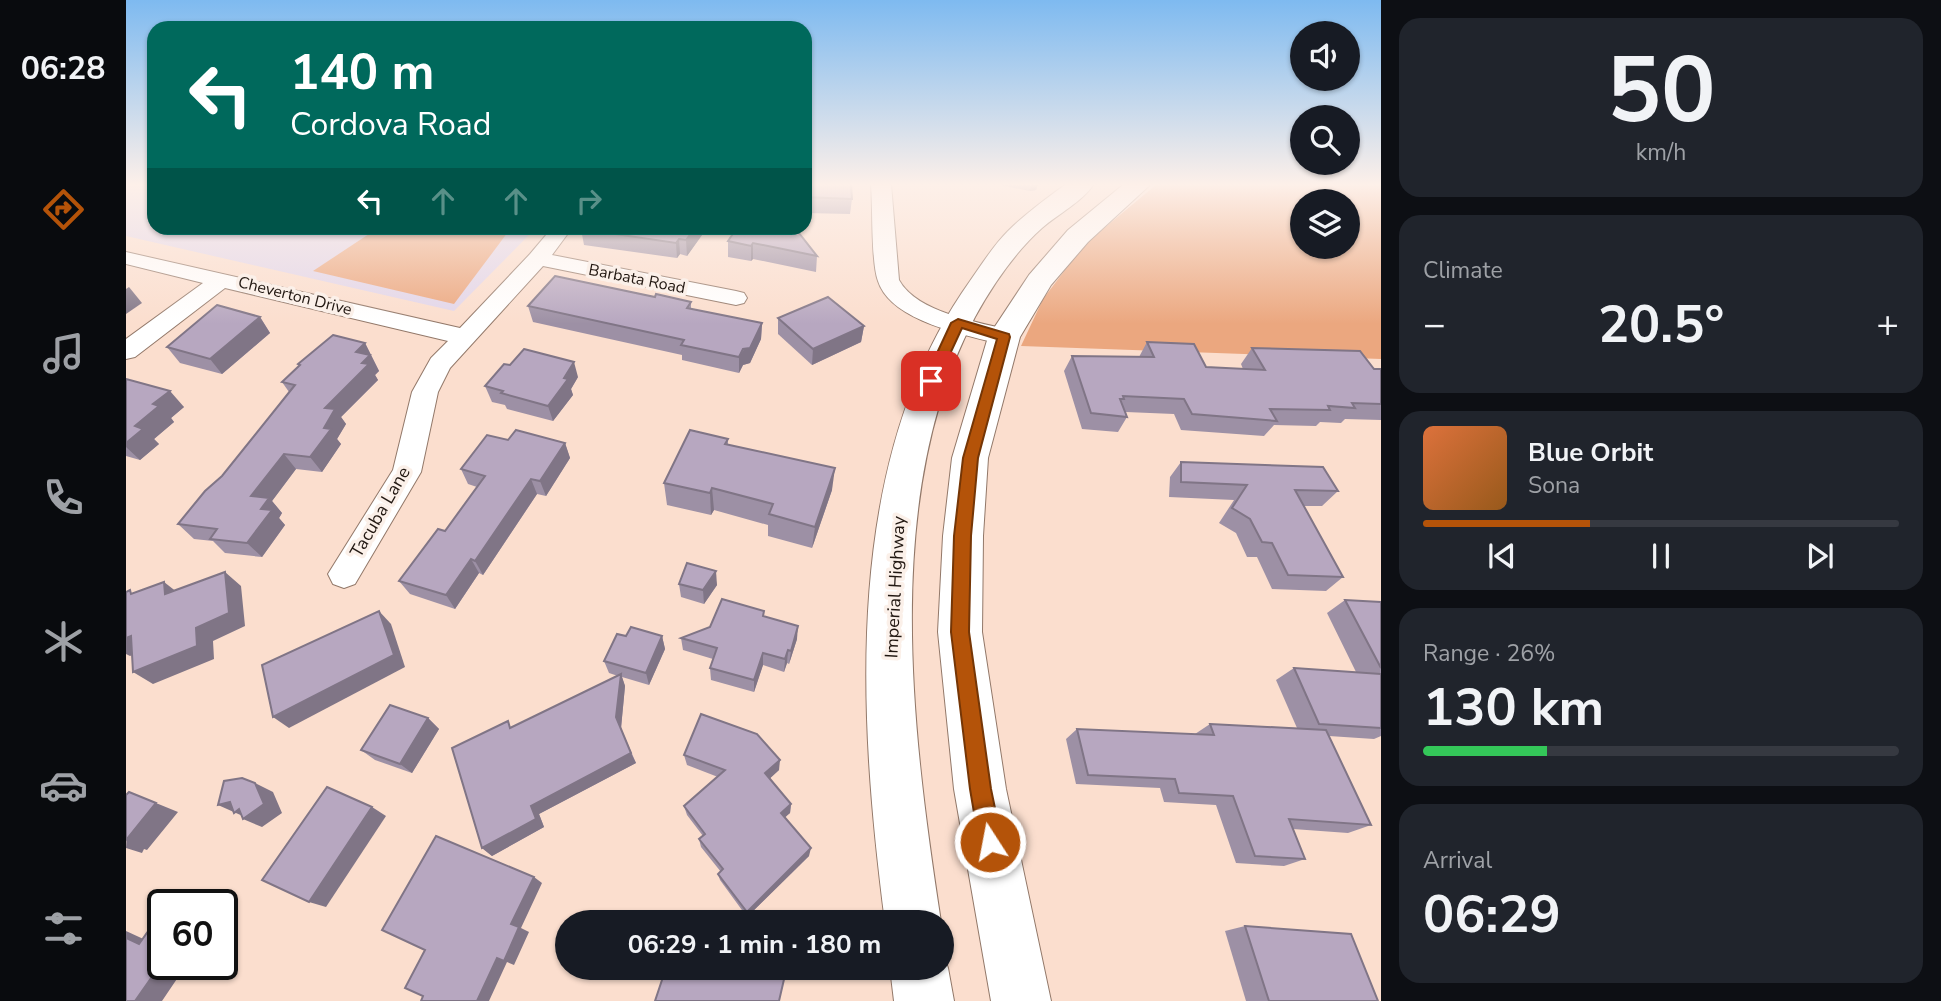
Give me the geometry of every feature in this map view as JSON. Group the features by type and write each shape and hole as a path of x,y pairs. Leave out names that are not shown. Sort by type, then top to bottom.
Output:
{"main road":[{"name":"Imperial Highway","path":"911,910 899,829 891,720 890,615 894,543 910,446 931,381 970,298 1011,243 1026,231"},
{"path":"1021,1001 981,789 960,632 963,536 970,458 1004,337 1039,281 1084,231"},
{"path":"921,980 924,1001"}],"street":[{"path":"885,231 889,286 894,293 914,308 1004,337"},
{"name":"Tacuba Lane","path":"344,574 407,472 425,392 440,365 538,259 557,235"},
{"name":"Cheverton Drive","path":"126,258 464,337"},
{"name":"Barbata Road","path":"538,259 736,298"},
{"path":"126,351 223,279"}],"shaded area":[{"path":"126,231 147,231 147,235 528,235 454,311 126,236"},
{"path":"1101,231 1290,231 1290,259 1360,259 1360,231 1381,231 1381,359 1021,346 1043,299 1084,245"},
{"path":"367,235 506,235 454,304 313,271"}],"building":[{"path":"622,235 690,235 686,240 679,239 676,243"},
{"path":"732,235 800,235 817,256 753,243 751,246 728,241"},
{"path":"555,276 655,297 656,294 691,302 687,308 762,323 750,348 743,349 739,357 681,345 684,340 528,306"},
{"path":"828,297 864,326 813,349 778,318"},
{"path":"217,305 260,317 210,359 167,347"},
{"path":"333,335 365,343 356,352 370,355 362,363 369,364 325,408 335,409 324,428 331,429 310,457 284,454 251,496 269,498 261,509 272,510 247,543 210,539 217,529 178,524 205,491 222,476 295,385 282,382 300,365 298,364"},
{"path":"1147,342 1194,344 1206,367 1265,370 1252,348 1360,351 1374,369 1381,369 1381,404 1352,403 1355,408 1328,406 1330,410 1270,409 1277,421 1192,414 1184,399 1123,396 1124,399 1120,399 1127,417 1091,413 1072,356 1154,357"},
{"path":"524,349 574,362 564,378 568,379 548,406 485,386 504,364 510,365"},
{"path":"126,379 170,391 153,404 159,406 135,426 143,429 126,443"},
{"path":"516,430 565,443 540,481 531,479 475,561 471,559 446,595 399,581 438,529 445,531 485,476 461,469 487,435 508,440"},
{"path":"690,430 728,439 725,444 835,468 815,527 769,514 773,504 712,488 710,493 664,483"},
{"path":"1181,462 1323,467 1338,491 1295,490 1343,577 1288,575 1272,543 1262,542 1250,519 1232,508 1247,485 1181,482"},
{"path":"687,563 716,571 703,590 679,584"},
{"path":"225,572 229,613 196,628 197,646 133,672 131,636 126,638 126,592 130,590 131,594 164,582 165,594"},
{"path":"722,599 764,611 763,616 798,626 791,651 788,650 785,659 763,653 754,680 710,668 717,648 681,638 710,627"},
{"path":"1345,600 1381,602 1381,668"},
{"path":"379,611 394,655 273,717 262,665"},
{"path":"631,627 662,636 646,673 604,661 617,634 626,636"},
{"path":"1294,668 1381,674 1381,728 1319,724"},
{"path":"621,674 616,717 631,753 531,806 536,819 482,848 452,748 508,721 510,728"},
{"path":"390,705 428,718 400,764 361,750"},
{"path":"701,714 757,734 780,760 765,773 791,804 781,813 811,848 749,910 745,910 718,874 723,869 699,839 705,834 684,806 725,770 684,755"},
{"path":"1210,724 1326,730 1371,825 1289,819 1305,859 1255,856 1233,796 1179,793 1175,779 1088,775 1077,729 1214,735"},
{"path":"242,778 255,783 264,804 243,819 239,809 234,813 230,802 218,805 224,781"},
{"path":"327,787 372,807 309,902 262,880"},
{"path":"129,792 156,803 126,840 126,795"},
{"path":"436,836 534,877 511,924 519,927 504,961 497,958 477,1001 421,1001 423,996 405,988 425,950 382,930"},
{"path":"1245,926 1351,934 1378,1001 1269,1001"},
{"path":"147,933 147,980 150,980 135,1001 126,1001 126,938 139,944"},
{"path":"662,980 784,980 779,1001 655,1001"}],"route":[{"path":"931,381 958,323 1004,337 970,458 963,536 960,632 990,842"}]}
